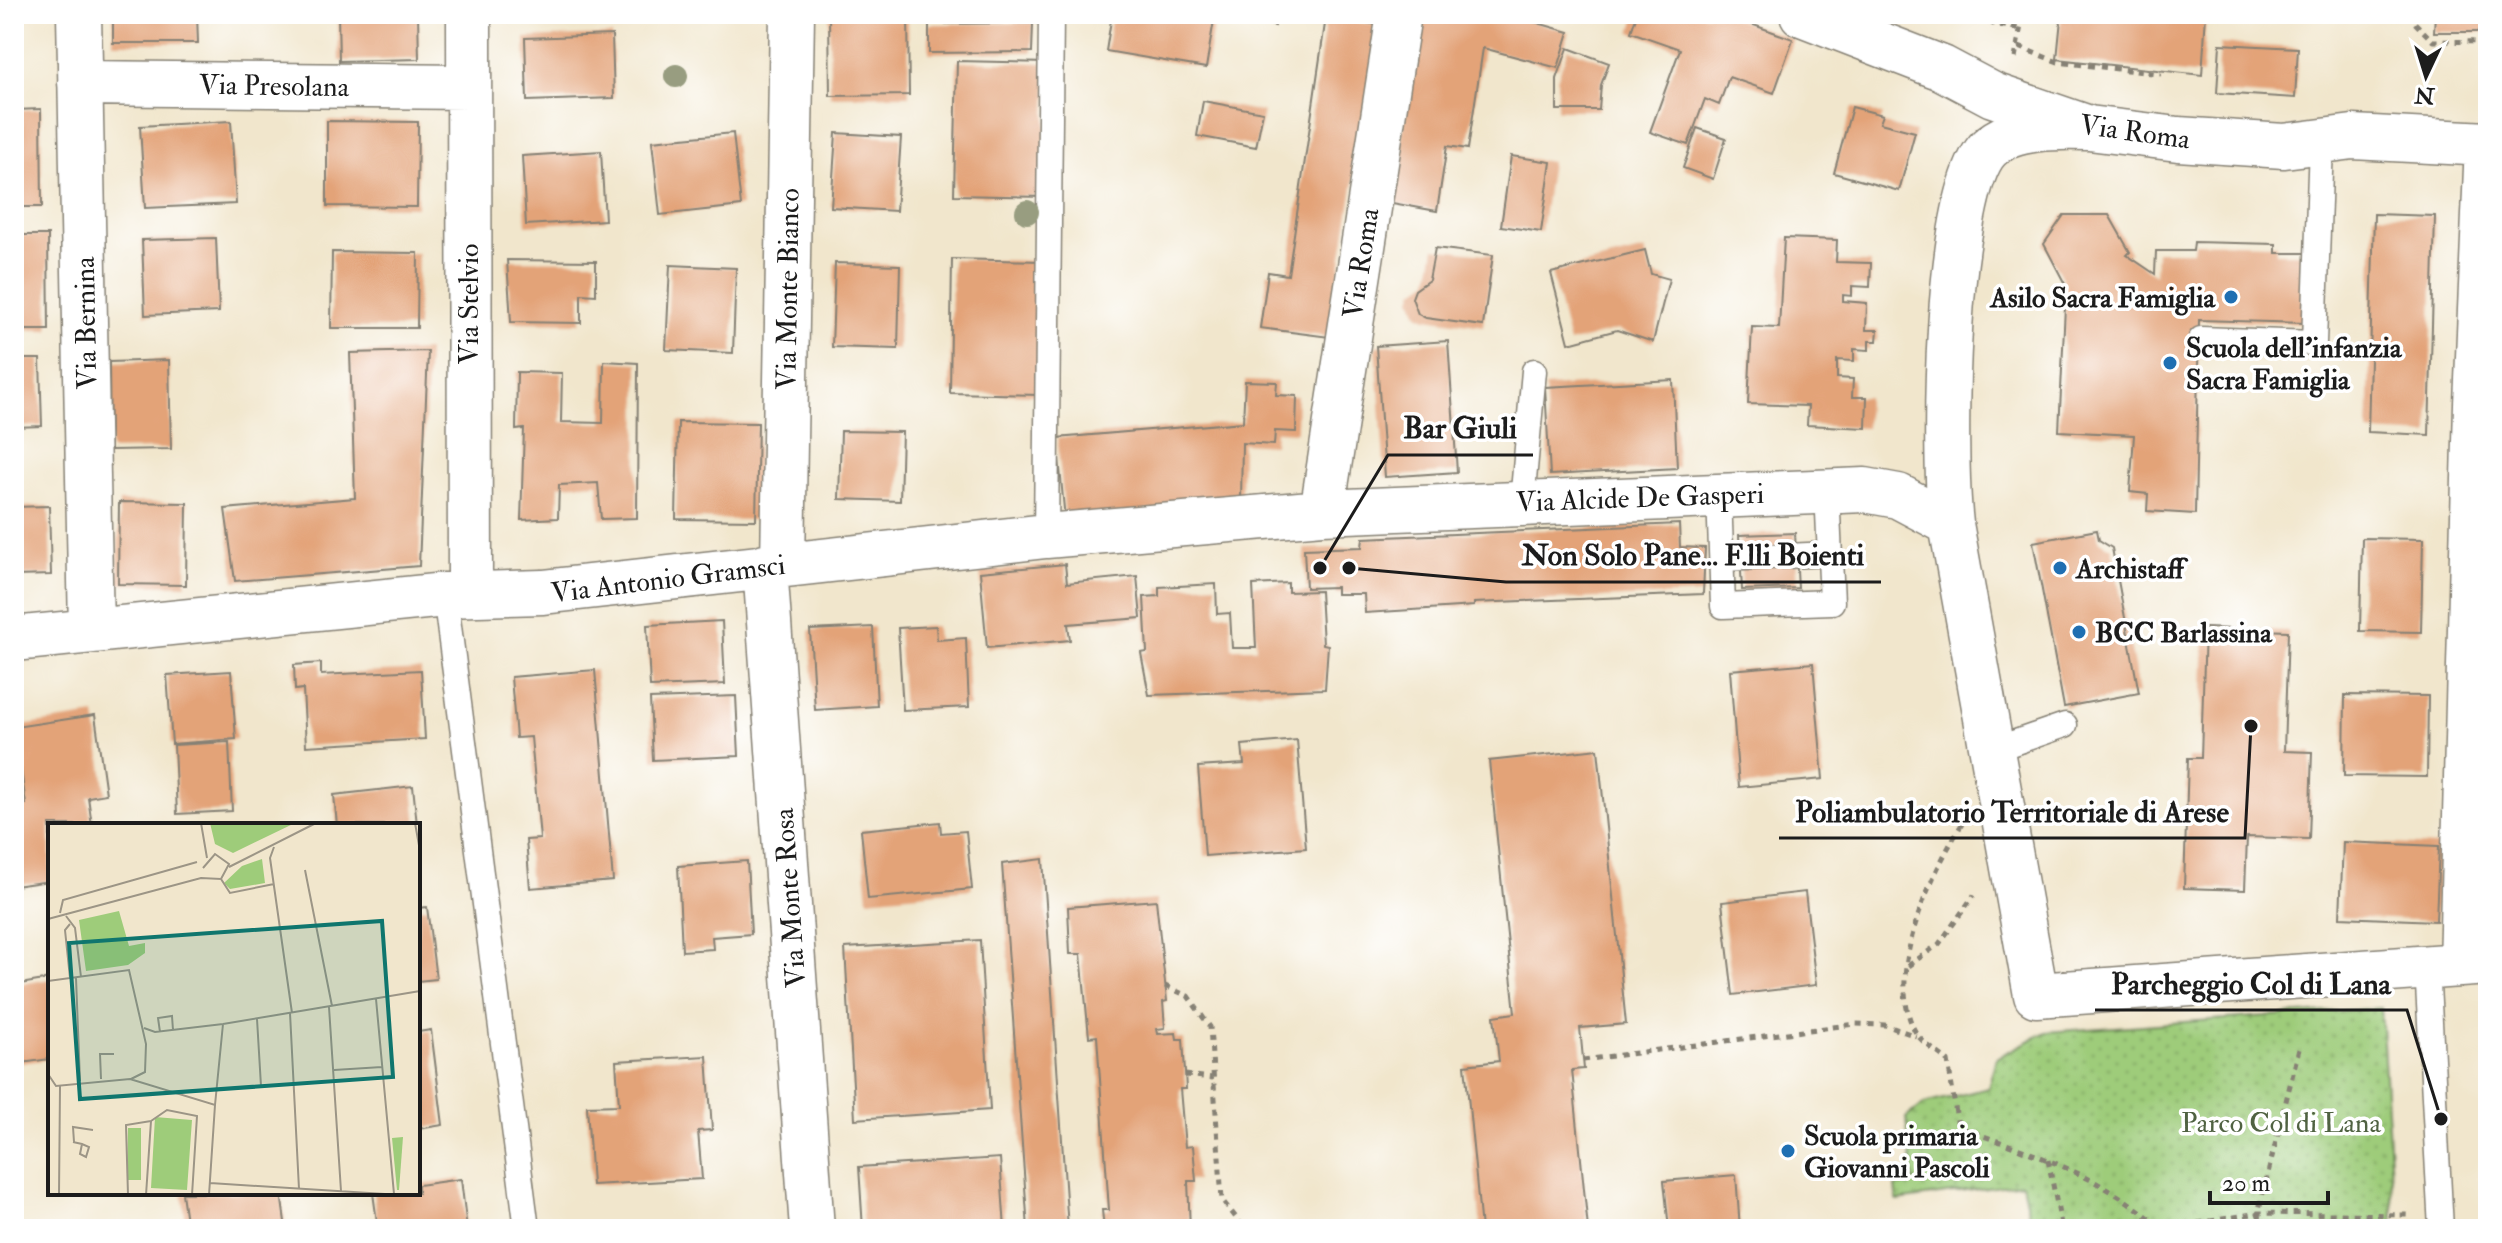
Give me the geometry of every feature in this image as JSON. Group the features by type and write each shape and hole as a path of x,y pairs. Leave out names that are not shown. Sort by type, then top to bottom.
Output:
{"street":[{"name":"Via Bernina","path":"79,14 91,631"},
{"name":"Via Stelvio","path":"458,595 469,14"},
{"name":"Via Monte Bianco","path":"774,565 792,14"},
{"name":"Via Roma","path":"1322,512 1399,14"},
{"name":"Via Roma","path":"1802,14 1942,68 1980,89 2089,128 2230,143 2321,144 2353,137 2488,144"},
{"name":"Via Presolana","path":"80,83 468,87"},
{"path":"1980,89 1965,181 1947,396 1946,483 2036,995 2459,964 2476,404 2488,144"},
{"path":"1965,205 1972,173 1992,145 2033,131 2089,128"},
{"name":"Via Alcide De Gasperi","path":"1322,512 1865,490 1898,496 1951,524"},
{"name":"Via Antonio Gramsci","path":"14,639 458,595 543,592 1046,536 1322,512"},
{"name":"Via Monte Rosa","path":"774,565 782,806 812,1229"}],"lane":[{"path":"1046,536 1051,14"},
{"path":"2201,339 2314,343 2321,144"},
{"path":"1522,502 1534,371"},
{"path":"1719,495 1723,606 1832,602 1827,490"},
{"path":"1722,559 1830,554"},
{"path":"458,595 527,1229"},
{"path":"1993,750 2065,725"},
{"path":"2440,1222 2459,964"}],"path":[{"path":"2015,58 2023,15"},
{"path":"1994,19 1993,24 2021,29"},
{"path":"2415,23 2433,41 2488,42"},
{"path":"2019,47 2058,62 2161,74"},
{"path":"1917,1036 1905,1001 1918,911 1943,855 1968,815"},
{"path":"1908,967 1939,944 1980,886"},
{"path":"1165,986 1188,996 1210,1027 1222,1200 1245,1229"},
{"path":"1583,1060 1855,1024 1885,1025 1917,1036 1948,1061 1958,1127 2048,1159 2117,1192 2162,1229 2258,1213 2440,1222"},
{"path":"2264,1229 2258,1213 2299,1049"},
{"path":"1185,1075 1213,1078"},
{"path":"2048,1159 2062,1229"}],"green space":[{"name":"Parco Col di Lana","path":"2381,1008 2394,1229 2032,1229 2022,1183 1897,1201 1895,1187 1914,1184 1906,1118 1924,1104 1988,1088 1996,1058 2046,1032"}],"building":[{"path":"14,14 19,14 21,61 14,61"},
{"path":"113,14 197,14 198,43 113,43"},
{"path":"338,14 418,14 419,59 339,61"},
{"path":"829,14 908,14 909,95 830,96"},
{"path":"1112,14 1215,14 1206,68 1106,51"},
{"path":"1217,14 1277,14 1275,26"},
{"path":"1420,14 1506,14 1569,32 1558,68 1483,48 1468,149 1447,146 1437,211 1392,203"},
{"path":"1637,14 1723,14 1793,39 1774,93 1729,77 1719,105 1705,99 1688,145 1650,132 1680,49 1631,32"},
{"path":"2034,14 2206,14 2202,75 2057,59 2061,19"},
{"path":"2435,14 2488,14 2488,32 2434,32"},
{"path":"1326,17 1379,25 1329,337 1260,328 1268,272 1288,275"},
{"path":"1033,23 1032,52 929,53 929,24"},
{"path":"612,35 614,98 527,101 525,38"},
{"path":"2220,44 2298,48 2295,98 2217,93"},
{"path":"1568,48 1609,63 1601,85 1599,110 1557,110 1557,79"},
{"path":"957,61 1047,63 1045,197 954,195"},
{"path":"1203,101 1263,112 1256,147 1197,136"},
{"path":"1852,107 1883,115 1880,123 1915,132 1899,191 1834,173"},
{"path":"41,109 42,207 14,207 14,110"},
{"path":"231,121 236,204 145,208 140,126"},
{"path":"327,121 418,122 417,207 327,206"},
{"path":"1697,128 1726,138 1713,179 1683,168"},
{"path":"733,133 741,206 660,215 652,141"},
{"path":"836,133 901,137 896,211 831,207"},
{"path":"601,151 605,220 526,225 522,156"},
{"path":"1511,156 1551,162 1541,232 1501,226"},
{"path":"2374,214 2435,216 2429,435 2368,432"},
{"path":"2064,215 2109,215 2130,252 2127,255 2155,274 2156,251 2193,251 2194,242 2276,244 2276,253 2308,253 2307,323 2199,320 2195,514 2147,511 2148,494 2130,492 2134,435 2059,431 2066,286 2044,244"},
{"path":"14,235 48,235 49,330 14,330"},
{"path":"216,238 219,312 145,315 142,240"},
{"path":"1784,238 1837,240 1836,262 1871,263 1870,287 1852,286 1852,296 1843,295 1843,301 1867,303 1866,330 1878,330 1877,341 1869,341 1869,350 1854,349 1854,361 1837,360 1837,378 1853,379 1852,397 1867,397 1866,428 1807,425 1808,406 1748,404 1752,327 1779,328"},
{"path":"1435,248 1493,255 1483,326 1426,318 1418,314 1412,298 1415,290 1429,280"},
{"path":"1645,250 1651,274 1669,279 1653,342 1617,330 1569,343 1551,273"},
{"path":"332,252 418,253 417,328 331,328"},
{"path":"952,259 1043,261 1040,395 950,393"},
{"path":"507,260 596,261 596,295 581,294 581,323 511,322"},
{"path":"835,263 900,265 898,349 832,347"},
{"path":"670,265 736,268 733,353 666,350"},
{"path":"1448,341 1457,472 1385,477 1376,346"},
{"path":"428,351 419,566 235,581 225,509 355,498 350,353"},
{"path":"14,359 40,359 42,426 14,427"},
{"path":"169,360 171,449 110,450 109,362"},
{"path":"604,361 638,363 637,518 601,519 598,483 559,485 558,518 521,520 524,429 516,430 517,372 562,373 561,422 603,423"},
{"path":"1673,380 1677,468 1550,475 1545,387"},
{"path":"1245,381 1277,382 1276,395 1297,396 1296,432 1275,431 1274,445 1242,443 1241,501 1065,519 1057,438 1243,422"},
{"path":"678,422 758,423 756,520 676,519"},
{"path":"841,431 902,432 900,501 839,499"},
{"path":"119,502 187,503 186,585 118,584"},
{"path":"49,506 51,575 14,576 14,507"},
{"path":"1679,524 1680,547 1705,548 1703,594 1474,603 1474,606 1365,613 1364,594 1336,594 1336,587 1306,588 1304,549 1362,547 1363,538"},
{"path":"2097,530 2099,540 2112,548 2139,693 2064,707 2033,542"},
{"path":"1795,533 1798,588 1742,590 1739,535"},
{"path":"2362,538 2423,539 2421,632 2360,631"},
{"path":"1065,564 1067,583 1137,576 1141,618 1068,624 1070,640 987,648 980,572"},
{"path":"1288,583 1288,592 1320,591 1323,644 1328,645 1325,689 1149,695 1141,653 1147,652 1144,597 1159,596 1159,587 1216,584 1217,614 1230,613 1232,648 1256,648 1253,585"},
{"path":"722,621 725,684 650,687 647,625"},
{"path":"936,626 937,640 966,638 969,707 903,710 898,628"},
{"path":"873,627 877,706 815,710 810,630"},
{"path":"2205,628 2288,631 2284,751 2312,752 2309,839 2247,837 2245,890 2184,888 2188,758 2201,758"},
{"path":"321,663 321,675 421,670 425,739 306,746 303,689 295,690 294,665"},
{"path":"1813,663 1823,779 1739,787 1730,670"},
{"path":"595,670 613,881 530,888 526,840 540,839 531,737 516,738 511,677"},
{"path":"231,671 236,739 172,744 167,675"},
{"path":"2345,695 2428,696 2427,777 2344,776"},
{"path":"736,696 739,756 653,760 650,699"},
{"path":"95,715 106,794 88,797 92,823 48,823 48,881 14,886 14,805 26,804 15,727"},
{"path":"1297,740 1306,848 1205,856 1198,767 1244,764 1242,745"},
{"path":"229,742 232,811 177,814 174,745"},
{"path":"1598,749 1626,1024 1580,1028 1584,1069 1572,1070 1588,1229 1481,1229 1465,1065 1499,1061 1494,1016 1515,1013 1489,761"},
{"path":"413,786 417,823 337,823 334,795"},
{"path":"940,822 941,833 966,831 972,889 868,899 861,830"},
{"path":"2343,842 2439,846 2436,921 2340,917"},
{"path":"1043,859 1068,1229 1028,1229 1002,864"},
{"path":"747,861 751,934 712,937 713,949 682,951 678,866"},
{"path":"1805,892 1816,985 1733,995 1722,902"},
{"path":"1156,900 1167,1001 1163,1002 1165,1028 1157,1029 1158,1034 1176,1033 1177,1039 1183,1039 1186,1089 1180,1089 1185,1147 1193,1146 1196,1181 1188,1181 1190,1229 1104,1229 1102,1210 1109,1210 1097,1036 1089,1037 1081,954 1070,954 1068,907"},
{"path":"427,907 436,979 420,981 420,908"},
{"path":"980,940 990,1110 855,1119 845,948"},
{"path":"48,979 48,1059 14,1064 14,985"},
{"path":"431,1030 443,1125 420,1129 420,1032"},
{"path":"707,1056 712,1130 698,1131 702,1179 592,1185 587,1106 619,1105 616,1061"},
{"path":"1000,1158 1005,1229 863,1229 859,1167"},
{"path":"1736,1175 1740,1229 1669,1229 1664,1181"},
{"path":"461,1179 467,1229 378,1229 373,1195 420,1195 420,1185"},
{"path":"182,1195 281,1195 286,1229 187,1229"}],"place":[{"name":"Asilo Sacra Famiglia","path":"2231,297"},
{"name":"Scuola dell'infanzia Sacra Famiglia","path":"2170,363"},
{"name":"Bar Giuli","path":"1320,568"},
{"name":"Non Solo Pane... F.lli Boienti","path":"1349,568"},
{"name":"Archistaff","path":"2060,568"},
{"name":"BCC Barlassina","path":"2079,632"},
{"name":"Poliambulatorio Territoriale di Arese","path":"2251,726"},
{"name":"Parcheggio Col di Lana","path":"2441,1119"},
{"name":"Scuola primaria Giovanni Pascoli","path":"1788,1151"}]}
